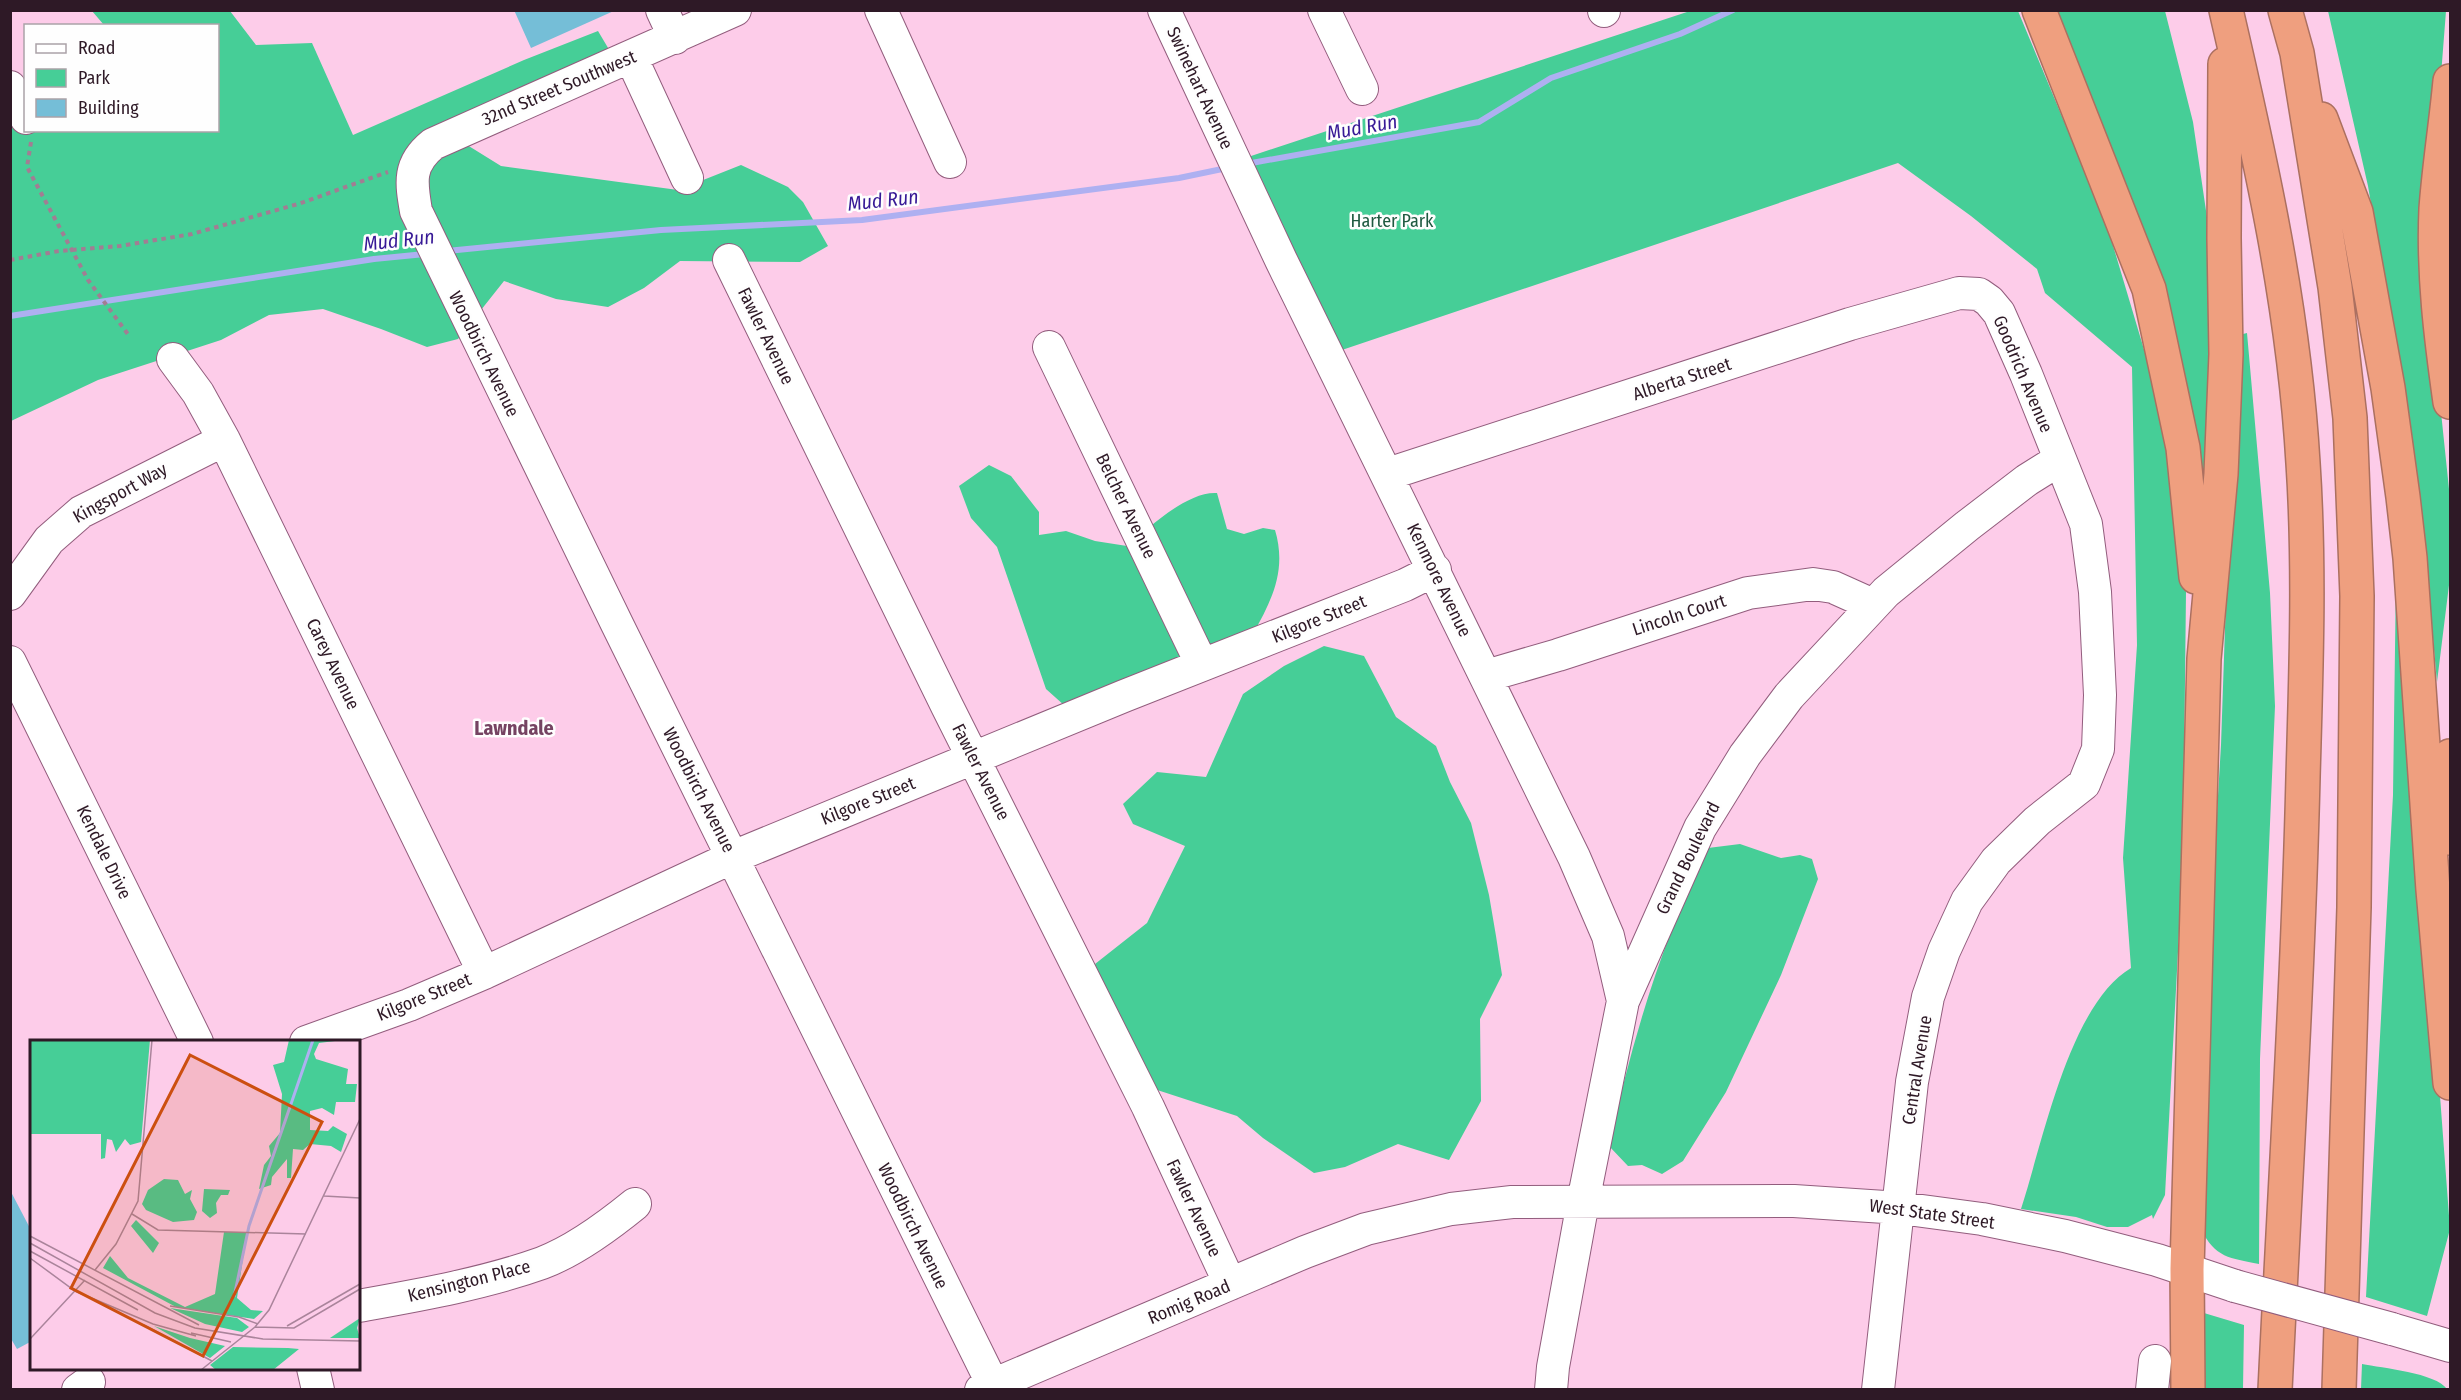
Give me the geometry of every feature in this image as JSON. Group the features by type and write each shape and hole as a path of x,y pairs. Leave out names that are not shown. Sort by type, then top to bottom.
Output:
{"highway":[{"path":"2039,10 2149,289 2183,448 2204,659"},
{"path":"2188,1389 2187,1269 2204,659 2221,474 2226,354 2223,238 2226,10"},
{"path":"2226,10 2270,208 2290,326 2303,462 2307,588 2301,860 2275,1389"},
{"path":"2285,10 2297,53 2356,212 2388,388 2410,558 2433,890 2451,1083"},
{"path":"2297,53 2335,287 2345,375 2357,596 2355,895 2339,1389"},
{"path":"2451,81 2436,208 2436,251 2441,333 2451,402"},
{"path":"2451,756 2451,855"}],"street":[{"name":"32nd Street Southwest","path":"415,177 428,148 451,135 631,57 668,24 735,10"},
{"path":"881,10 950,162"},
{"name":"Swinehart Avenue","path":"1164,10 1238,169"},
{"path":"1324,10 1362,89"},
{"path":"631,57 687,178"},
{"path":"10,87 24,115"},
{"name":"Kenmore Avenue","path":"1238,169 1601,915 1623,1001"},
{"name":"Woodbirch Avenue","path":"415,177 416,211 429,241 733,856 987,1387"},
{"name":"Fawler Avenue","path":"729,260 1148,1107 1230,1284"},
{"name":"Alberta Street","path":"1388,474 1850,324 1959,293 1979,294"},
{"name":"Goodrich Avenue","path":"1979,294 1989,301 1999,313 2086,524 2095,592 2100,695 2098,749 2084,784 2067,798"},
{"name":"Belcher Avenue","path":"1050,347 1202,665"},
{"name":"Carey Avenue","path":"173,358 198,393 224,440 484,974"},
{"name":"Kingsport Way","path":"10,594 49,540 81,512 224,440"},
{"name":"Grand Boulevard","path":"1551,1389 1583,1202 1623,1001 1684,859 1717,798 1745,755 1789,696 1873,605 1967,526 2027,480 2059,460"},
{"name":"Kilgore Street","path":"309,1040 409,1005 484,974 733,856 1394,589 1435,570"},
{"name":"Lincoln Court","path":"1486,676 1757,591 1813,584 1833,586 1873,605"},
{"name":"Kendale Drive","path":"10,662 197,1040"},
{"name":"Central Avenue","path":"1878,1389 1900,1208 1912,1082 1928,997 1944,951 1967,901 1996,861 2037,821 2067,798"},
{"name":"West State Street","path":"1399,1221 1451,1209 1512,1202 1794,1201 1900,1208 1982,1219 2065,1236 2451,1346"},
{"name":"Kensington Place","path":"360,1306 474,1282 543,1262 606,1228 634,1204"},
{"name":"Romig Road","path":"987,1387 1346,1237 1399,1221"},
{"path":"313,1370 318,1389"}],"path":[{"path":"31,132 27,167 88,280 130,337"},
{"path":"10,260 192,234 298,204 415,177"}],"green space":[{"path":"92,11 230,11 256,45 312,43 353,135 524,60 598,31 617,63 451,135 501,166 678,190 741,165 788,187 803,202 828,246 800,262 680,261 644,288 608,307 556,299 504,281 458,339 427,347 323,309 269,315 221,340 98,380 11,421 10,112 24,128 24,132 219,132 219,24 103,24"},
{"name":"Harter Park","path":"1690,11 2018,11 2106,222 2151,373 2166,439 2186,592 2183,858 2165,1195 2153,1219 2152,1215 2128,1227 2107,1227 2076,1217 2021,1209 2049,1113 2075,1043 2091,1012 2109,986 2131,968 2123,858 2137,645 2132,367 2045,293 2037,269 1971,216 1898,163 1333,353 1242,159"},
{"path":"2053,11 2165,11 2193,122 2210,238 2210,482 2199,482"},
{"path":"2328,11 2446,11 2426,268 2449,489 2450,577 2437,682 2424,542 2394,341 2368,186"},
{"path":"2247,333 2270,593 2275,706 2260,1059 2259,1264 2224,1255 2212,1246 2201,1229 2204,1033 2221,745 2235,336"},
{"path":"989,465 1011,476 1039,512 1039,535 1066,531 1095,541 1127,546 1181,504 1205,494 1217,493 1227,529 1244,534 1263,528 1275,530 1279,558 1276,584 1253,634 1065,706 1046,689 997,547 971,518 959,486"},
{"path":"2396,576 2423,870 2450,1229 2427,1316 2366,1297 2393,795"},
{"path":"1324,646 1364,656 1396,717 1436,746 1450,782 1471,823 1489,895 1502,975 1480,1019 1481,1101 1449,1160 1398,1144 1345,1167 1314,1173 1263,1138 1237,1116 1148,1087 1095,964 1147,923 1185,846 1133,824 1123,804 1157,772 1206,777 1243,694 1284,666"},
{"path":"1740,844 1781,858 1800,855 1812,859 1818,879 1781,975 1726,1092 1683,1161 1662,1174 1642,1165 1628,1166 1609,1146 1627,1070 1649,994 1676,920 1708,848"},
{"path":"2204,1313 2244,1325 2243,1389 2196,1390 2196,1324"},
{"path":"2362,1364 2421,1375 2441,1383 2447,1389 2361,1389"}],"building":[{"path":"514,10 616,10 531,48"},
{"path":"10,1190 30,1228 30,1342 17,1349 10,1337"}],"waterway":[{"name":"Mud Run","path":"1246,164 1479,122 1551,78 1680,34 1733,10"},
{"name":"Mud Run","path":"447,251 661,230 862,220 1179,178 1227,168"},
{"name":"Mud Run","path":"10,316 374,259 425,254"}],"district":[{"name":"Lawndale","path":"514,728"}]}
